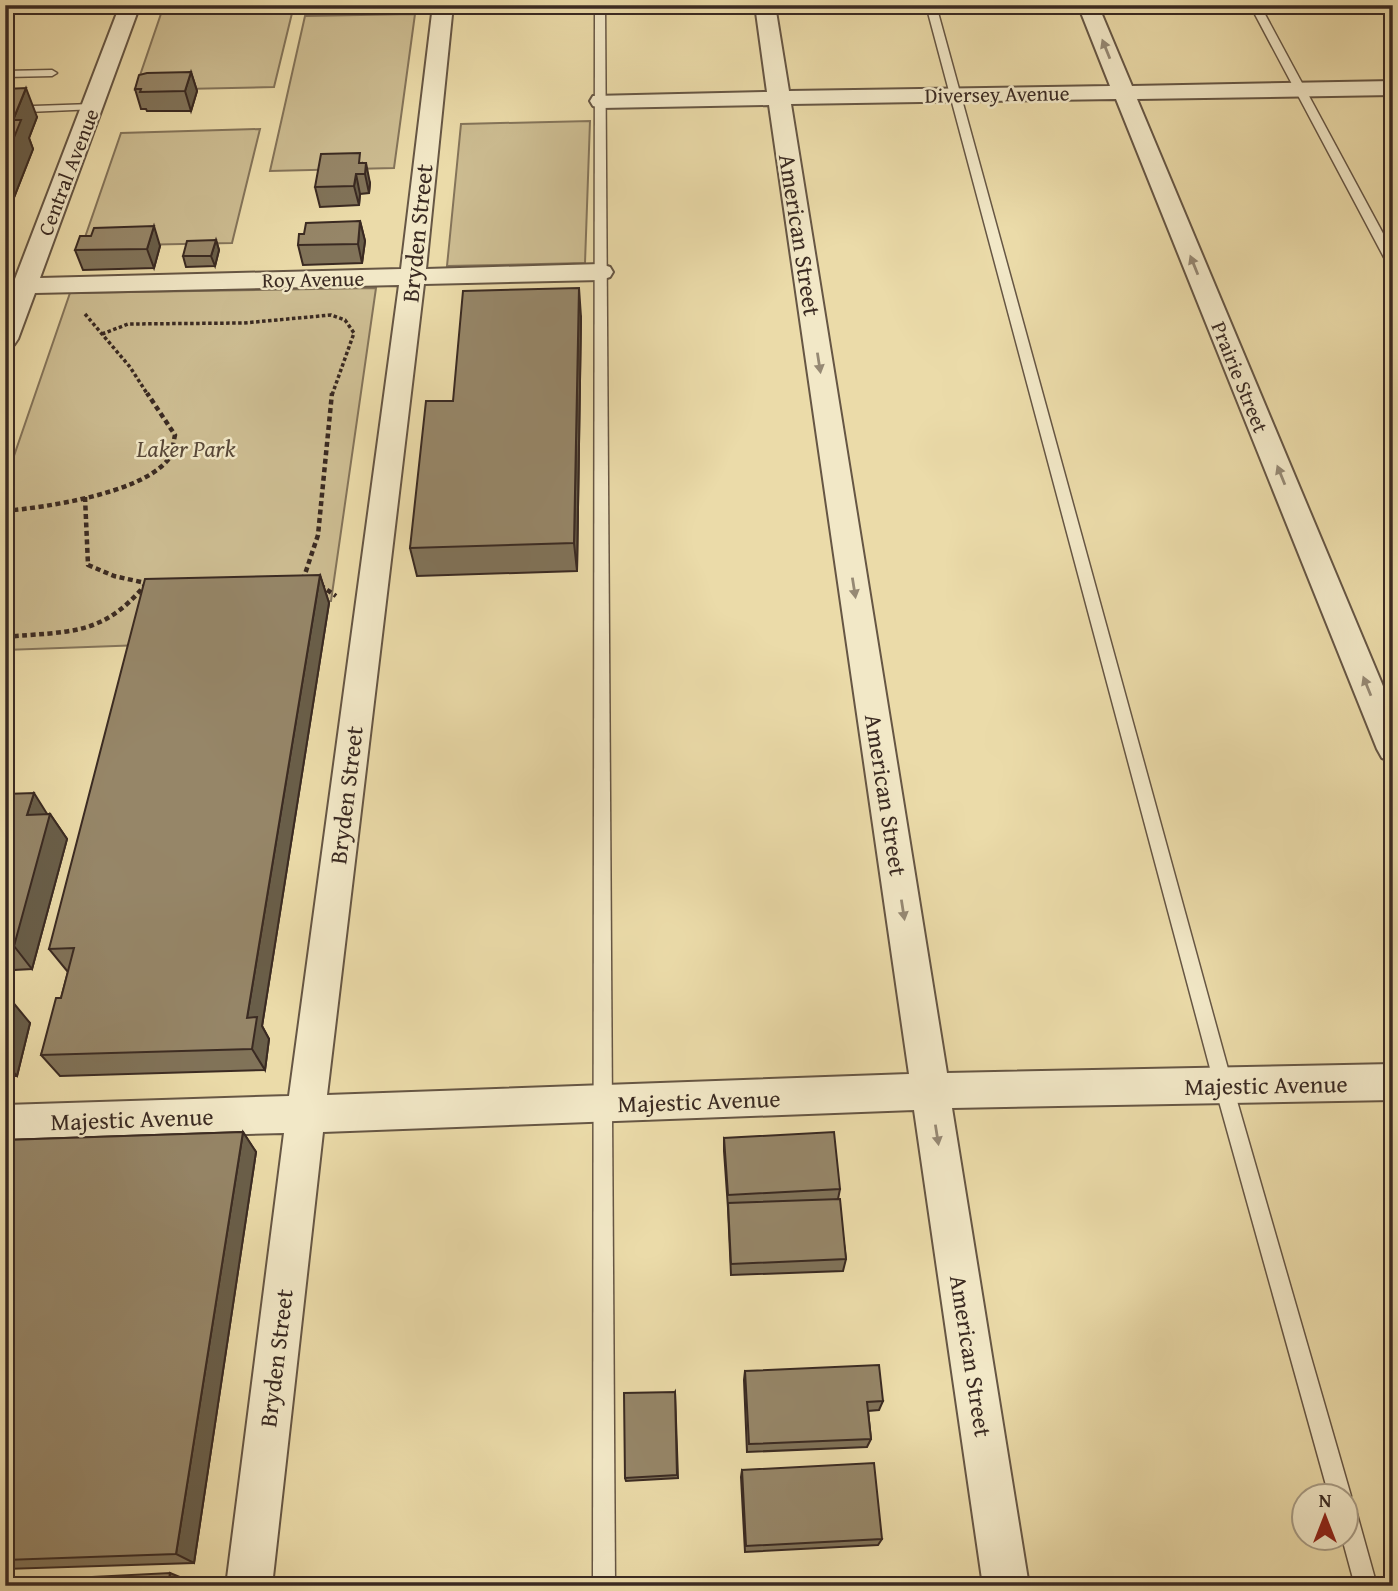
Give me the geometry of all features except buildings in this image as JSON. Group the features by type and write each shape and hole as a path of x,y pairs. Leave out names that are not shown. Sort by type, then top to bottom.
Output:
{"street":[{"name":"Central Avenue","path":"5,339 130,5"},
{"name":"Bryden Street","path":"249,1586 305,1114 413,276 443,5"},
{"name":"American Street","path":"765,5 1006,1586"},
{"name":"Prairie Street","path":"1088,5 1393,749"},
{"name":"Diversey Avenue","path":"601,101 1393,88"},
{"name":"Roy Avenue","path":"25,286 601,272"},
{"name":"Majestic Avenue","path":"5,1123 603,1105 931,1091 1393,1082"}],"lane":[{"path":"600,5 604,1586"},
{"path":"931,5 1224,1087 1336,1482"},
{"path":"1255,5 1393,263"},
{"path":"5,74 52,73"},
{"path":"5,110 92,107"},
{"path":"1357,1552 1366,1586"}],"path":[{"path":"5,511 37,509 85,497 138,480 168,460 175,435 130,367 80,309"},
{"path":"102,334 128,324 153,322 244,323 331,315 345,320 354,333 353,343 348,360 332,391 326,431 320,517 312,564 301,584"},
{"path":"85,497 88,565 114,576 160,585"},
{"path":"306,573 341,598"},
{"path":"5,637 88,629 126,608 147,583"}],"green space":[{"path":"164,5 294,5 274,87 135,90"},
{"path":"415,14 394,168 270,171 305,16"},
{"path":"590,121 585,263 447,266 461,124"},
{"path":"260,129 232,243 82,246 121,133"},
{"name":"Laker Park","path":"376,288 331,601 154,606 143,645 5,650 5,482 70,293"}]}
